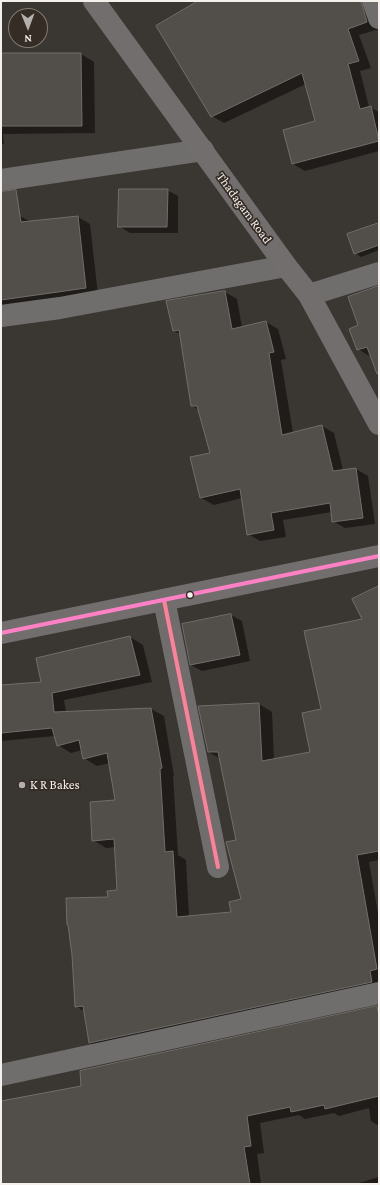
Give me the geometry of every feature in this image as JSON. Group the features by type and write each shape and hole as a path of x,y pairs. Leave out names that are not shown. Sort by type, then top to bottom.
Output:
{"main road":[{"name":"Thadagam Road","path":"94,1 286,266 309,295 379,424"},
{"path":"1,633 379,556"}],"street":[{"path":"373,1 379,18"},
{"path":"1,180 203,150"},
{"path":"1,316 60,308 286,266"},
{"path":"309,295 379,273"},
{"path":"164,600 218,867"},
{"path":"1,1075 379,993"}],"building":[{"path":"198,1 361,1 367,22 348,29 359,61 348,64 360,109 371,106 379,141 292,164 283,130 315,121 302,73 211,117 156,26"},
{"path":"1,53 81,53 82,126 1,126"},
{"path":"119,189 168,189 167,227 118,227"},
{"path":"16,190 21,222 78,216 86,288 1,300 1,192"},
{"path":"379,223 379,245 354,254 347,234"},
{"path":"379,286 379,373 377,374 367,347 357,350 349,329 358,325 348,297"},
{"path":"225,291 232,329 266,321 274,352 269,353 282,435 322,425 333,471 356,468 363,518 332,522 330,503 271,513 274,530 247,535 240,489 200,498 190,457 210,453 197,406 191,406 179,330 173,331 166,301"},
{"path":"379,586 379,851 357,855 377,969 370,971 372,982 89,1043 83,1006 75,1007 72,955 67,925 66,898 108,897 107,891 117,890 114,839 92,841 90,802 115,800 107,753 83,759 79,740 57,746 52,728 1,733 1,685 41,682 36,658 130,636 140,675 52,693 54,712 151,708 162,768 160,769 165,852 173,851 177,917 231,912 229,902 241,899 226,842 236,840 218,752 208,752 198,706 259,703 262,761 310,752 302,713 321,709 304,631 362,619 352,599"},
{"path":"231,614 240,655 190,665 182,624"},
{"path":"377,1006 379,1016 379,1096 325,1109 324,1105 291,1112 290,1107 247,1116 251,1146 244,1147 250,1184 1,1184 1,1101 81,1086 80,1071"}],"transit line":[{"path":"1,633 379,556"},
{"path":"164,600 218,867"}],"place":[{"name":"K R Bakes","path":"22,785"}]}
